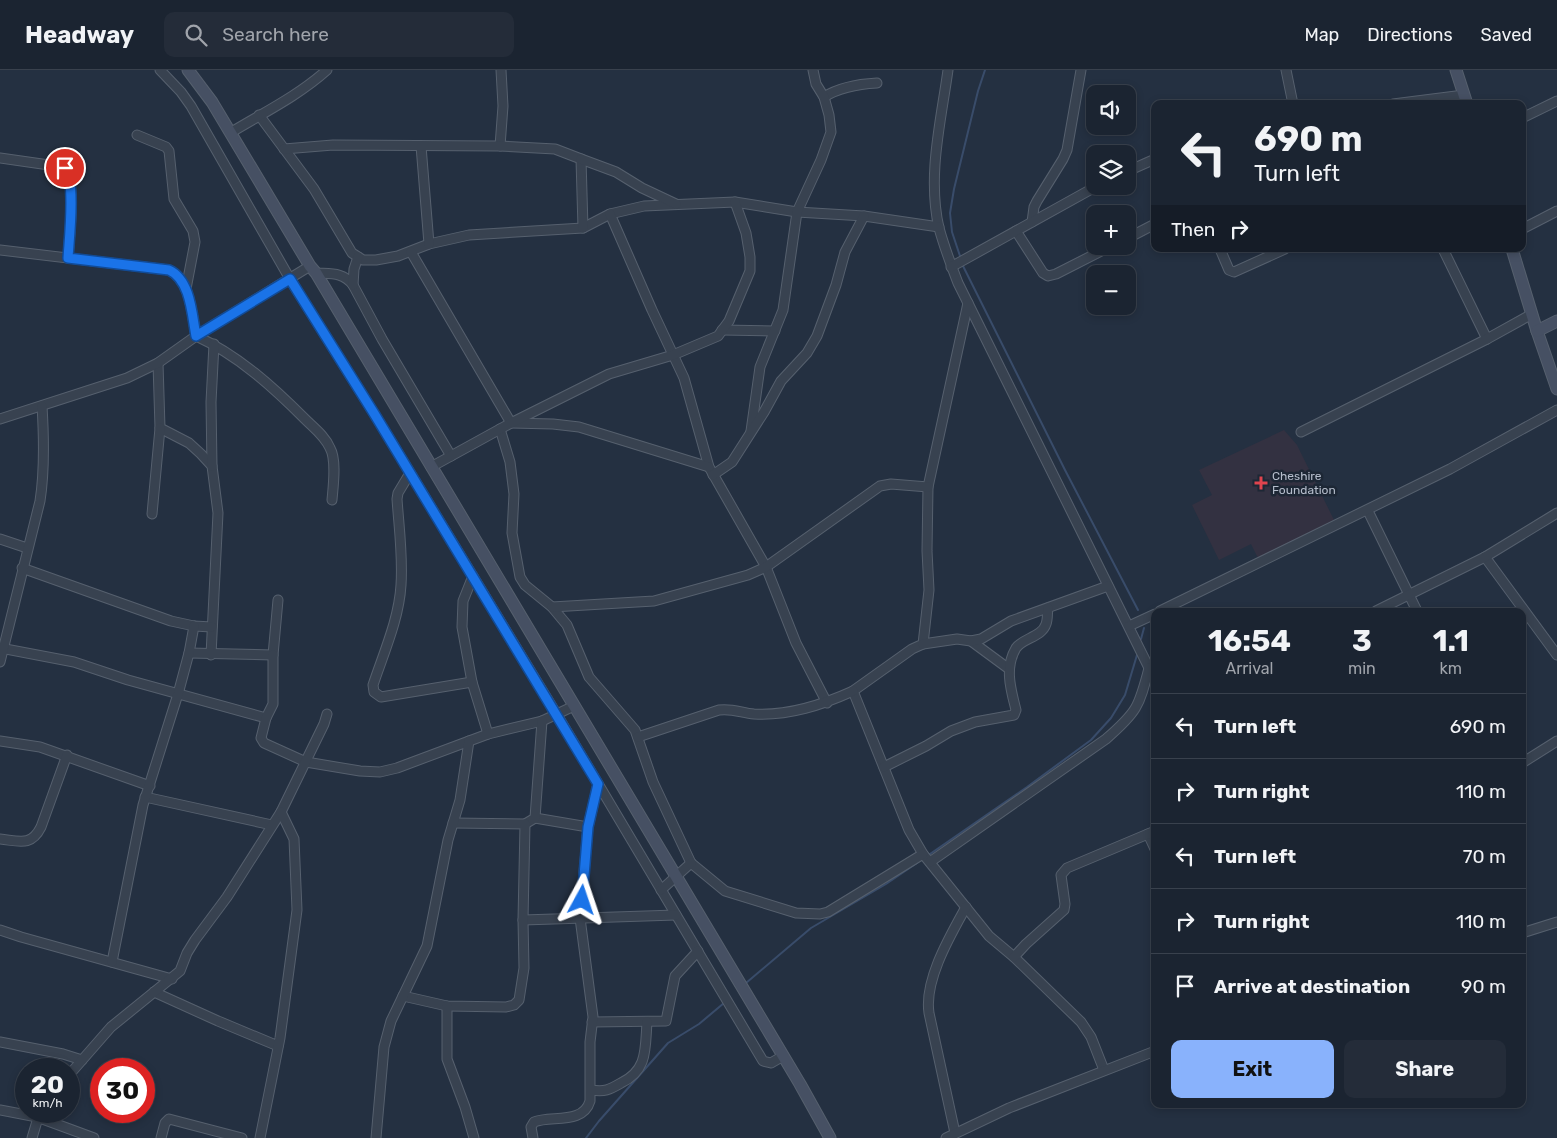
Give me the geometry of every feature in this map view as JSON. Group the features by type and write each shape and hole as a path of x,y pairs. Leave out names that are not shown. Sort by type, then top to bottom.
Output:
{"main road":[{"path":"188,70 212,102 313,270 783,1056 830,1138"},
{"path":"1456,70 1466,99"},
{"path":"1513,252 1557,389"},
{"path":"1537,330 1557,321"}],"street":[{"path":"160,70 181,92 191,106 290,279 556,713 763,1061 771,1063 783,1056"},
{"path":"312,70 313,83"},
{"path":"230,133 313,83 327,70"},
{"path":"500,146 504,106 502,70"},
{"path":"751,431 760,367 783,310 797,212 822,160 831,132 830,114 824,97 816,84 813,70"},
{"path":"948,70 935,161 935,192 939,227 958,263 968,303 1151,672"},
{"path":"1032,222 1034,207 1067,150 1081,70"},
{"path":"1286,70 1291,100"},
{"path":"824,97 834,90 849,86 877,84"},
{"path":"1451,100 1466,99"},
{"path":"1526,116 1557,101"},
{"path":"260,116 314,189 352,253 364,260 376,260 411,252 429,244 469,235 583,228 610,214 644,206 676,204 735,202 797,212 864,216 939,227"},
{"path":"137,135 166,147 169,151 174,198 192,231 195,242 186,289"},
{"path":"284,149 333,145 500,146 556,149 616,172 642,188 676,204"},
{"path":"421,146 429,244"},
{"path":"0,158 63,167 68,170 71,218 68,258"},
{"path":"582,159 583,228"},
{"path":"1136,167 1151,161"},
{"path":"958,263 1086,192"},
{"path":"431,467 511,423 610,374 673,355 714,338 729,321 750,271 746,233 735,202"},
{"path":"1526,227 1557,212"},
{"path":"610,214 684,378 711,471 766,567 796,643 827,703"},
{"path":"511,423 579,427 711,471 732,462 781,381 806,354 817,336 836,285 845,252 864,216"},
{"path":"1136,234 1151,226"},
{"path":"1016,231 1042,273 1048,276 1056,274 1093,255"},
{"path":"0,250 169,270 176,273 186,289 196,336"},
{"path":"411,252 511,423"},
{"path":"1221,252 1229,270 1237,272 1279,252"},
{"path":"1444,252 1487,339"},
{"path":"353,285 354,269 358,257"},
{"path":"0,419 127,378 158,363 196,336 290,279 313,270 348,278 451,456"},
{"path":"923,644 930,590 926,551 928,487 968,303"},
{"path":"1301,432 1487,339 1532,314"},
{"path":"722,330 775,331"},
{"path":"196,336 214,344 261,378 322,436 331,449 334,471 332,500"},
{"path":"211,655 218,513 212,466 211,402 214,344"},
{"path":"152,514 160,428 158,363"},
{"path":"0,662 1,648 43,482 45,463 42,406"},
{"path":"1166,608 1450,469 1557,410"},
{"path":"160,428 189,443 212,466"},
{"path":"500,429 510,462 514,494 512,533 520,577 525,585 552,607 567,625 589,677 632,725 638,736 653,782 691,863 725,891 793,912 820,914 828,912 923,854"},
{"path":"410,474 398,493 397,500 402,561 398,606 373,685 374,692 381,697 472,682"},
{"path":"552,607 654,601 748,575 766,567 880,486 891,484 928,487"},
{"path":"1368,510 1415,608"},
{"path":"1382,608 1485,557 1557,513"},
{"path":"0,539 27,548"},
{"path":"1485,557 1522,608"},
{"path":"22,568 170,622 212,627"},
{"path":"472,576 463,601 462,627 472,682 488,734"},
{"path":"638,736 729,708 752,714 767,714 790,712 827,703 853,691 912,649 923,644 957,639 981,639 1011,621 1108,586"},
{"path":"278,600 273,655 273,704 266,718 261,736 262,741 306,762 360,771 380,772 397,768 488,734 542,721 574,706"},
{"path":"884,767 951,731 974,722 1014,715 1016,710 1009,669 1016,647 1037,634 1046,624 1048,608"},
{"path":"1526,613 1557,655"},
{"path":"1129,626 1151,616"},
{"path":"112,962 145,797 178,694 194,626"},
{"path":"971,640 1009,669"},
{"path":"1,648 74,662 178,694 266,718"},
{"path":"189,653 273,655"},
{"path":"930,862 1106,739 1127,721 1139,704 1149,668"},
{"path":"853,691 909,830 923,854 989,936 1014,957 1081,1022 1091,1037 1104,1070"},
{"path":"80,1062 111,1027 180,971 195,940 226,897 281,812 324,724 327,714"},
{"path":"535,818 542,721"},
{"path":"0,741 35,746 67,755 150,786"},
{"path":"376,1138 384,1047 391,1022 427,946 434,918 438,885 460,800 469,741"},
{"path":"1526,760 1557,741"},
{"path":"0,838 26,841 35,837 41,826 67,755"},
{"path":"533,1138 531,1127 534,1122 573,1117 589,1105 591,1090 590,1042 593,1011 580,918 588,827 598,784"},
{"path":"145,797 272,825"},
{"path":"260,1138 278,1046 296,910 294,839 281,812"},
{"path":"453,823 525,824 535,818 588,827"},
{"path":"404,996 447,1006 506,1007 518,1003 524,968 525,824"},
{"path":"1014,957 1064,910 1065,904 1061,875 1066,868 1151,833"},
{"path":"661,890 691,863"},
{"path":"955,1133 929,1013 928,1000 942,952 966,907"},
{"path":"523,920 676,915"},
{"path":"1526,932 1557,922"},
{"path":"0,930 172,979"},
{"path":"592,1022 667,1020 676,976 698,951"},
{"path":"154,992 278,1046"},
{"path":"447,1006 447,1059 466,1107 474,1138"},
{"path":"591,1090 607,1091 630,1079 638,1072 645,1052 647,1022"},
{"path":"0,1042 63,1054 82,1060"},
{"path":"946,1138 1009,1108 1151,1052"},
{"path":"0,1110 15,1112"},
{"path":"161,1138 165,1123 169,1119 242,1138"},
{"path":"32,1138 36,1123"},
{"path":"59,1123 94,1138"},
{"path":"263,1126 267,1138"}],"shaded area":[{"name":"Cheshire Foundation","path":"1284,430 1297,445 1334,520 1258,558 1251,544 1219,560 1192,505 1212,495 1199,470"}],"waterway":[{"path":"961,259 952,232 950,213 954,189 985,70"},
{"path":"962,264 1065,470 1138,610"},
{"path":"1141,639 1144,628"},
{"path":"930,854 1091,740 1111,718 1125,695 1137,655"},
{"path":"746,983 811,928 886,884 917,863"},
{"path":"586,1138 668,1043 699,1024 724,1003"}],"place":[{"name":"Cheshire Foundation","path":"1261,483"}],"route":[{"path":"65,168 68,170 70,184 71,218 68,258 169,270 176,273 186,289 196,336 290,279 375,415 598,784 588,827 582,900"}]}
